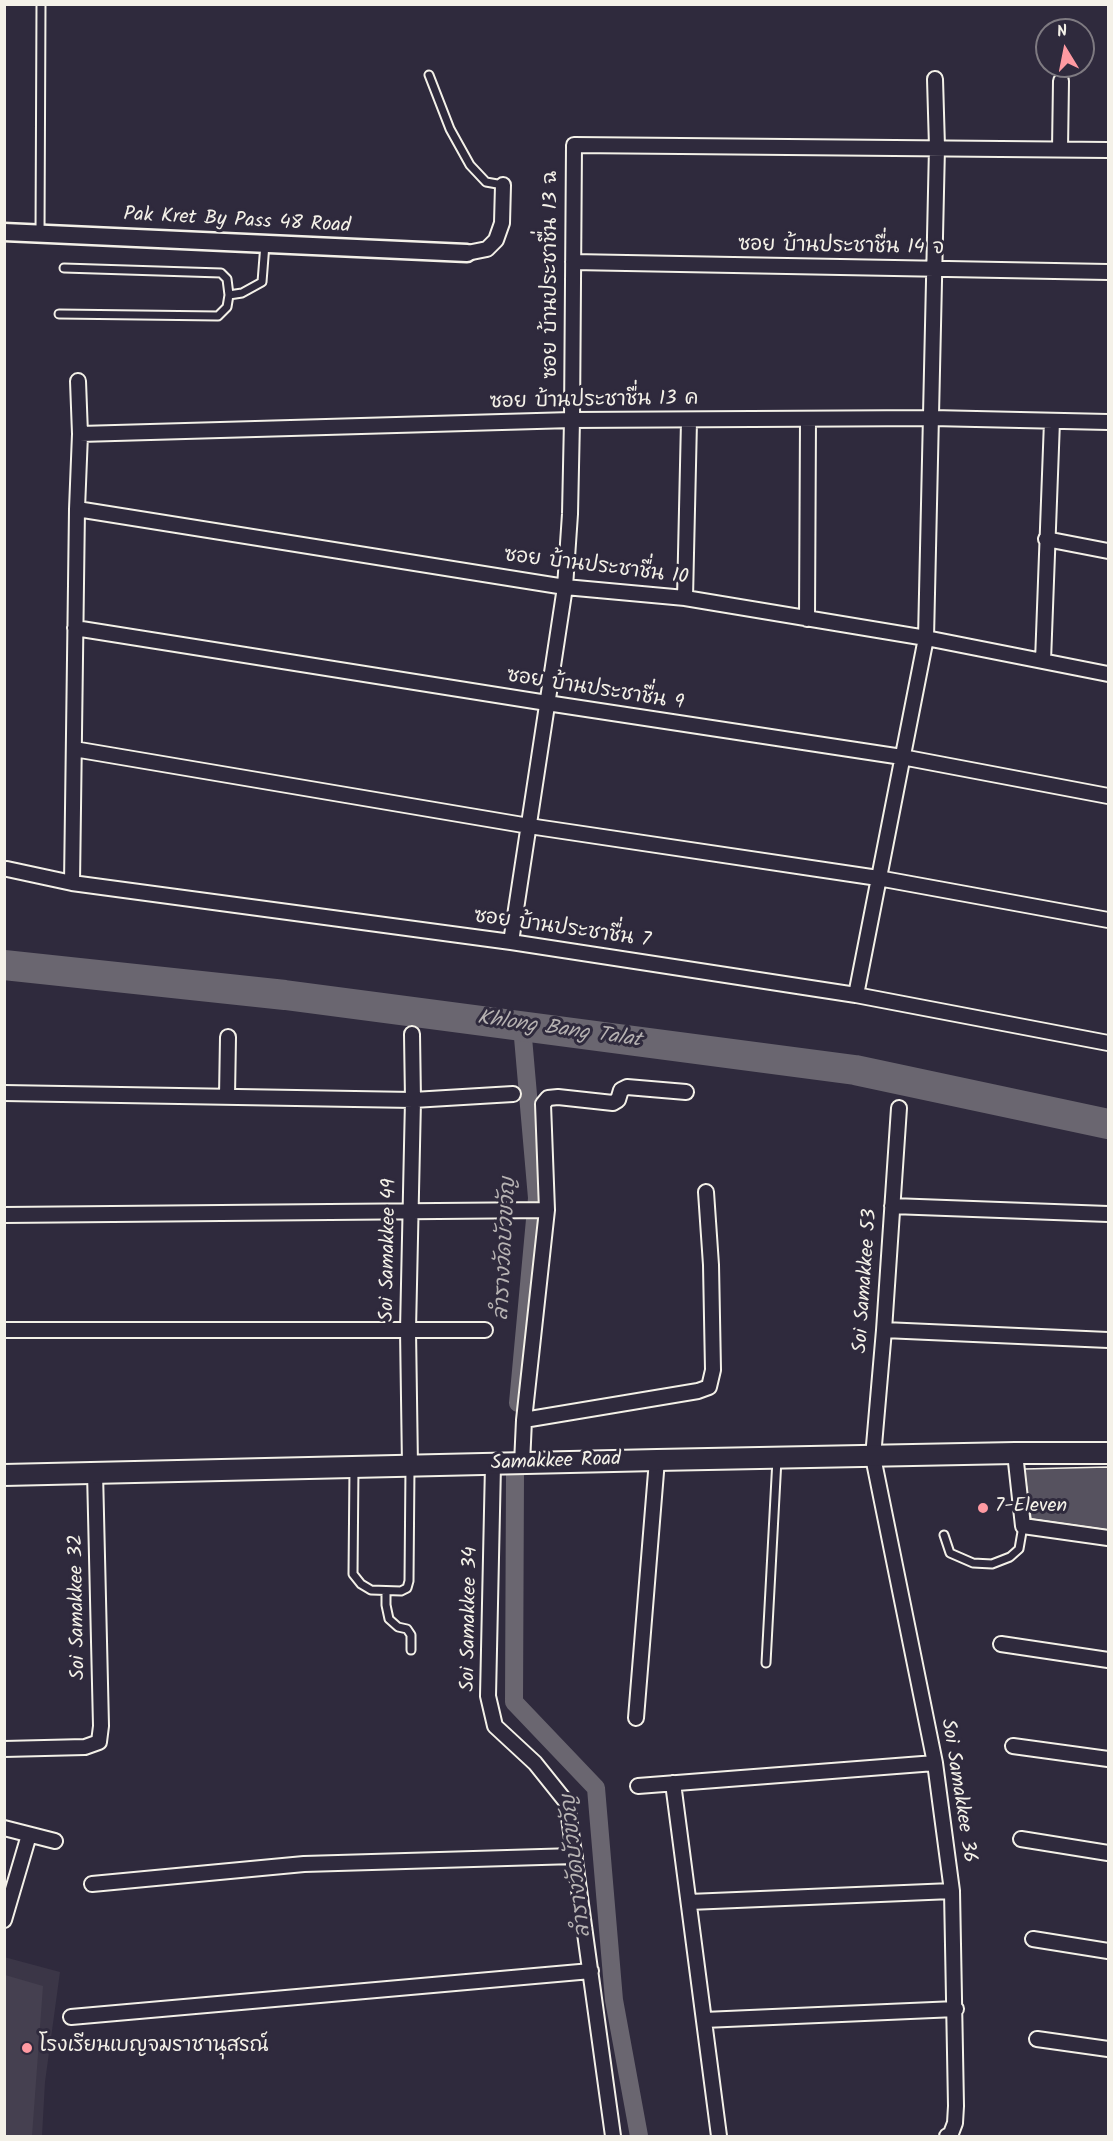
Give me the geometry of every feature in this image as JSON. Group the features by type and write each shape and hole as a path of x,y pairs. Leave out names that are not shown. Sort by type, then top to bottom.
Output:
{"main road":[{"name":"Samakkee Road","path":"4,1475 657,1460 1108,1453"}],"street":[{"path":"856,995 926,638 937,147 935,79"},
{"path":"1060,149 1061,81"},
{"name":"ซอย บ้านประชาชื่น 13 ฉ","path":"511,942 565,586 570,514 572,420 574,145 937,147"},
{"path":"937,147 1108,150"},
{"path":"467,253 487,249 496,240 502,223 503,185"},
{"name":"Pak Kret By Pass 48 Road","path":"4,232 467,253"},
{"name":"ซอย บ้านประชาชื่น 14 จ","path":"573,262 1108,272"},
{"path":"72,883 80,434 78,381"},
{"name":"ซอย บ้านประชาชื่น 13 ค","path":"80,434 572,420 932,418 1108,422"},
{"path":"807,619 808,419"},
{"path":"685,598 689,421"},
{"path":"1042,661 1052,421"},
{"name":"ซอย บ้านประชาชื่น 10","path":"77,509 565,586 685,598 926,638 1108,674"},
{"path":"1046,539 1108,551"},
{"name":"ซอย บ้านประชาชื่น 9","path":"75,628 902,757 1108,796"},
{"path":"74,749 529,826 878,878 1108,920"},
{"name":"ซอย บ้านประชาชื่น 7","path":"7,869 72,883 511,942 856,995 1108,1043"},
{"name":"Soi Samakkee 49","path":"410,1466 408,1330 413,1100 412,1034"},
{"path":"228,1037 228,1096"},
{"path":"522,1464 524,1420 546,1209 543,1104 548,1098 558,1097 613,1103 618,1100 621,1090 627,1087 686,1092"},
{"path":"4,1093 413,1100 513,1094"},
{"name":"Soi Samakkee 53","path":"873,1457 899,1108"},
{"path":"524,1420 698,1391 711,1384 713,1370 711,1265 706,1192"},
{"path":"892,1206 1108,1214"},
{"path":"4,1215 546,1209"},
{"path":"4,1330 485,1330"},
{"path":"884,1330 1108,1340"},
{"path":"1015,1453 1023,1526 1108,1538"},
{"name":"Soi Samakkee 36","path":"873,1457 935,1763 952,1891 956,2009 955,2123 949,2136"},
{"path":"636,1718 657,1460"},
{"name":"Soi Samakkee 34","path":"493,1465 488,1696 495,1725 535,1763 567,1803 614,2136"},
{"name":"Soi Samakkee 32","path":"4,1749 86,1747 99,1742 101,1714 95,1472"},
{"path":"1001,1644 1108,1660"},
{"path":"1013,1746 1108,1759"},
{"path":"638,1786 935,1763"},
{"path":"673,1783 719,2136"},
{"path":"4,1828 55,1841"},
{"path":"4,1920 29,1835"},
{"path":"1021,1839 1108,1853"},
{"path":"92,1884 304,1864 575,1856"},
{"path":"688,1902 952,1891"},
{"path":"1033,1939 1108,1950"},
{"path":"71,2017 591,1971"},
{"path":"704,2020 956,2009"},
{"path":"1038,2039 1108,2049"}],"lane":[{"path":"40,234 42,4"},
{"path":"429,75 450,129 470,165 486,182 503,185"},
{"path":"230,295 242,293 262,282 265,244"},
{"path":"59,315 218,316 227,307 230,295 227,279 221,273 64,268"},
{"path":"766,1662 777,1459"},
{"path":"354,1468 352,1556 354,1574 360,1584 371,1590 401,1591 407,1588 409,1581 410,1466"},
{"path":"944,1535 950,1554 973,1563 992,1564 1010,1557 1019,1549 1023,1526"},
{"path":"386,1591 386,1605 390,1619 398,1627 407,1629 411,1635 411,1650"}],"shaded area":[{"name":"โรงเรียนเบญจมราชานุสรณ์","path":"4,1957 60,1972 45,2082 42,2136 5,2136"},
{"name":"โรงเรียนเบญจมราชานุสรณ์","path":"5,1975 43,1986 32,2136 5,2136"}],"building":[{"path":"1108,1467 1108,1530 1031,1519 1024,1469"}],"waterway":[{"name":"Khlong Bang Talat","path":"4,965 285,995 855,1070 1108,1124"},
{"name":"ลำรางวัดบัวขวัญ","path":"518,1403 537,1198 522,1026"},
{"name":"ลำรางวัดบัวขวัญ","path":"515,1475 514,1702 596,1788 614,2000 639,2136"}],"place":[{"name":"7-Eleven","path":"983,1508"},
{"name":"โรงเรียนเบญจมราชานุสรณ์","path":"27,2048"}]}
